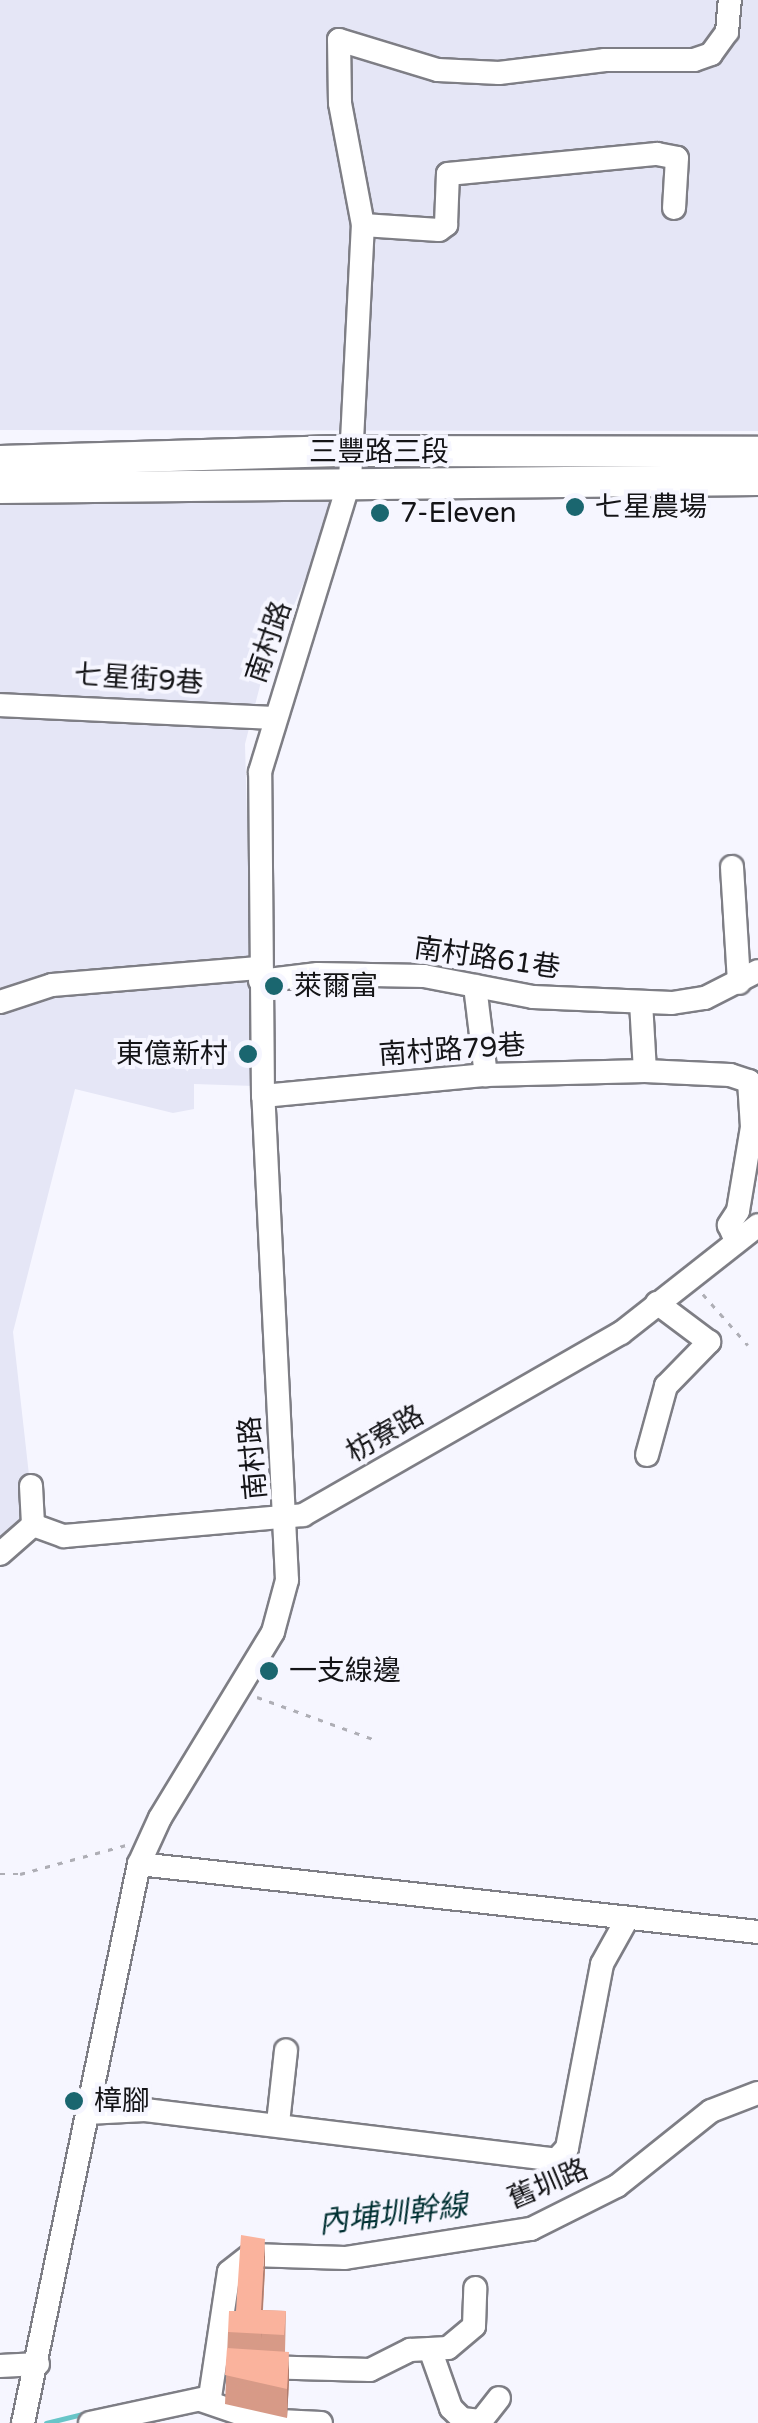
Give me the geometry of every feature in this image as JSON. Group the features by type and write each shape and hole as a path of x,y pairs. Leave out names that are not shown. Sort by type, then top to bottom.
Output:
{"main road":[{"name":"三豐路三段","path":"0,488 348,466 758,452"},
{"name":"三豐路三段","path":"0,461 348,466 758,480"}],"street":[{"name":"南村路","path":"23,2423 143,1854 274,1632 287,1580 288,1518 263,1096 260,772 348,466 363,225 340,103 339,40 438,70 499,74 606,60 694,60 710,54 727,32 730,0"},
{"path":"363,225 438,230 446,225 448,174 657,154 677,158 674,208"},
{"name":"七星街9巷","path":"0,704 274,718"},
{"path":"732,867 748,977"},
{"name":"南村路61巷","path":"0,1002 52,985 260,974 353,974 475,986 533,997 641,1002 705,998 748,977"},
{"path":"475,986 486,1076"},
{"path":"641,1002 645,1072"},
{"name":"南村路79巷","path":"263,1096 486,1076 730,1074 749,1082 752,1126 738,1211 729,1225 736,1241"},
{"name":"枋寮路","path":"33,1525 64,1536 303,1515 622,1333 758,1224"},
{"path":"647,1455 666,1386 709,1342 657,1303"},
{"path":"0,1554 33,1525 32,1486"},
{"path":"143,1854 626,1922 758,1932"},
{"name":"舊圳路","path":"87,2113 145,2110 278,2123 556,2160 567,2148 602,1964 626,1922"},
{"path":"278,2123 286,2050"},
{"name":"舊圳路","path":"202,2400 210,2397 228,2272 251,2254 346,2258 531,2229 618,2186 711,2111 758,2093"},
{"path":"216,2365 370,2370 410,2350 448,2348 474,2326 474,2288"},
{"path":"430,2349 451,2408 462,2419 481,2422 499,2398"},
{"path":"0,2366 38,2364"},
{"path":"90,2423 202,2400 259,2420 321,2423"}],"path":[{"path":"688,1278 748,1345"},
{"path":"240,1691 373,1739"},
{"path":"0,1874 20,1874 102,1847 143,1854"}],"shaded area":[{"path":"0,0 758,0 758,431 0,430"},
{"path":"280,494 344,502 338,544 311,566 262,678 245,744 254,1086 194,1084 194,1109 173,1113 75,1089 13,1332 33,1511 0,1548 0,503"}],"building":[{"path":"241,2235 265,2239 261,2310 286,2311 284,2335 228,2332 229,2311 236,2311"},
{"path":"227,2348 289,2352 287,2389 225,2375"}],"waterway":[{"name":"內埔圳幹線","path":"131,2403 184,2392"},
{"name":"內埔圳幹線","path":"46,2423 86,2413"}],"place":[{"name":"七星農場","path":"575,507"},
{"name":"7-Eleven","path":"380,513"},
{"name":"萊爾富","path":"274,986"},
{"name":"東億新村","path":"248,1054"},
{"name":"一支線邊","path":"269,1671"},
{"name":"樟腳","path":"74,2101"}]}
